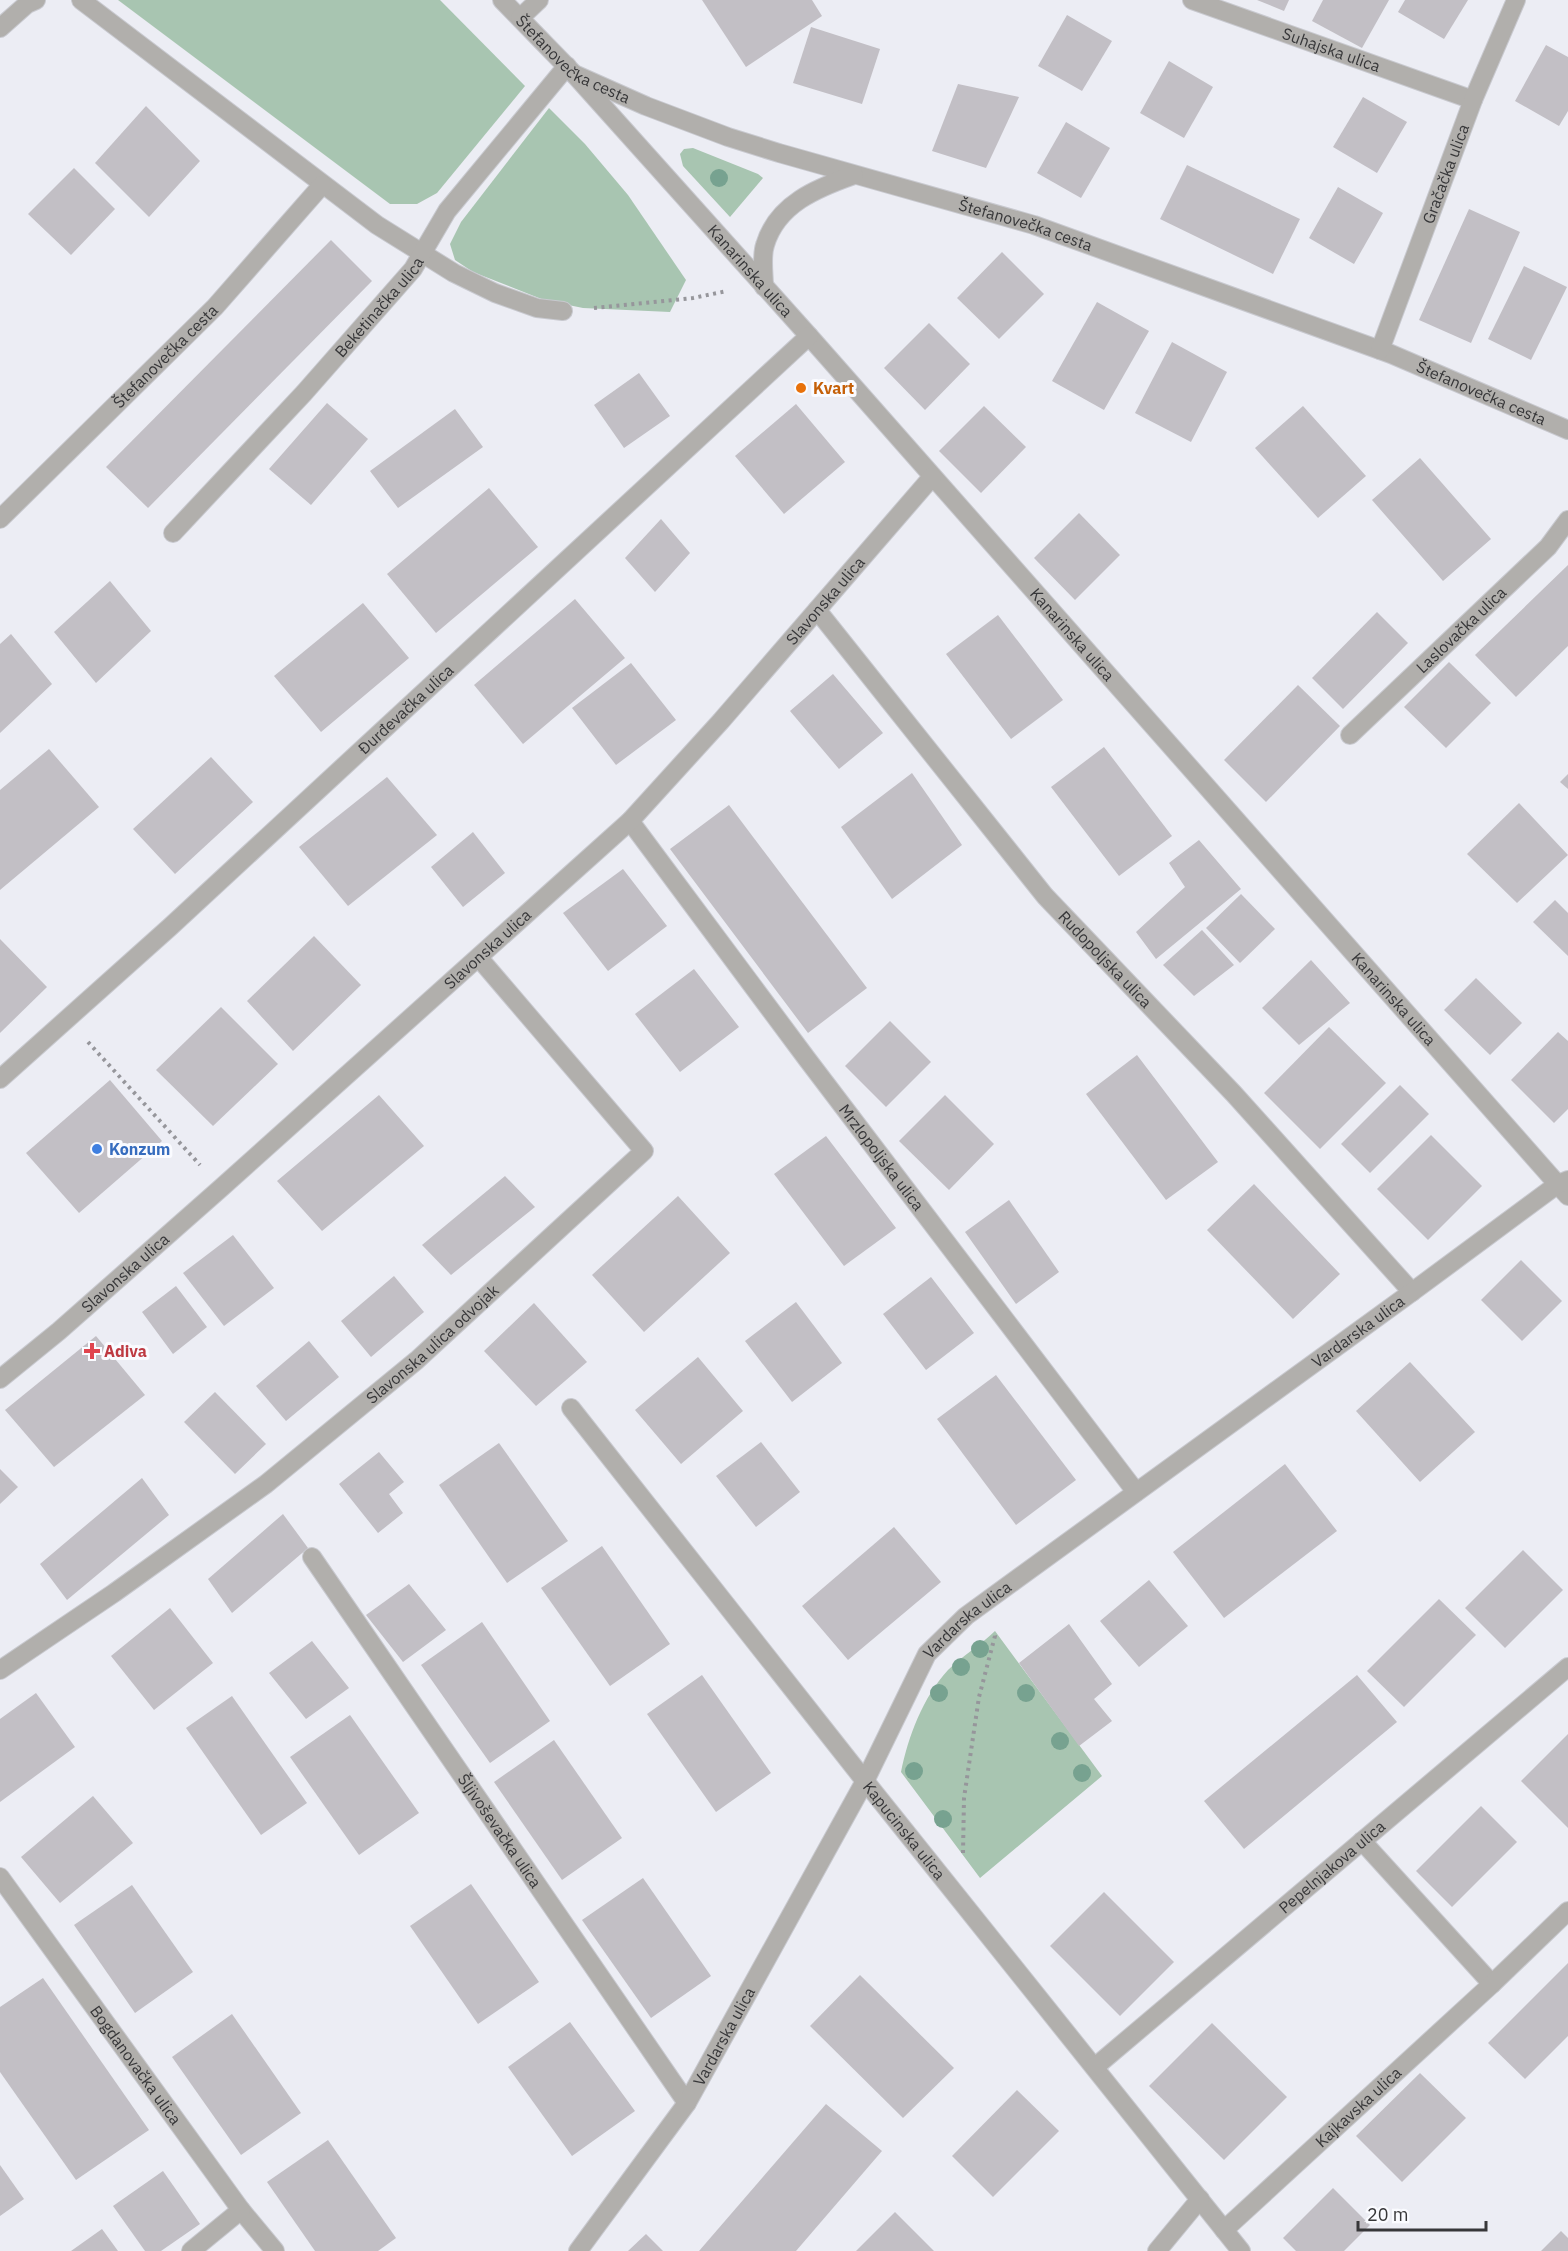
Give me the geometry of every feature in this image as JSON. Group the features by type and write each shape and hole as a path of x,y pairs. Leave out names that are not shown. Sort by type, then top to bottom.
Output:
{"street":[{"path":"0,28 27,4 36,0"},
{"path":"81,0 376,225 454,273 495,293 537,308 563,311"},
{"name":"Štefanovečka cesta","path":"502,0 571,70 646,106 707,129 854,175 1034,225 1380,350 1568,430"},
{"path":"520,18 539,0"},
{"name":"Suhajska ulica","path":"1192,0 1473,100"},
{"name":"Gračačka ulica","path":"1380,350 1473,100 1516,0"},
{"name":"Beketinačka ulica","path":"174,533 319,376 413,269 447,211 571,70"},
{"name":"Kanarinska ulica","path":"571,70 1565,1187"},
{"path":"764,287 764,246 771,229 802,196 821,186 854,175"},
{"name":"Štefanovečka cesta","path":"0,519 215,307 322,185"},
{"name":"Đurđevačka ulica","path":"0,1079 170,927 809,336"},
{"name":"Slavonska ulica","path":"0,1379 221,1188 630,821 721,721 932,477"},
{"name":"Laslovačka ulica","path":"1350,735 1548,547 1568,520"},
{"name":"Rudopoljska ulica","path":"817,610 1045,896 1234,1095 1413,1292"},
{"name":"Mrzlopoljska ulica","path":"630,821 807,1059 1136,1492"},
{"name":"Slavonska ulica odvojak","path":"0,1670 114,1593 266,1484 417,1360 644,1151 479,958"},
{"name":"Vardarska ulica","path":"578,2251 687,2103 865,1781 927,1654 966,1616 981,1605 1413,1292 1565,1187"},
{"name":"Kapucinska ulica","path":"571,1408 865,1781 1241,2251"},
{"name":"Šljivoševačka ulica","path":"312,1557 687,2103"},
{"name":"Pepelnjakova ulica","path":"1095,2067 1568,1667"},
{"path":"1362,1841 1492,1984"},
{"name":"Bogdanovačka ulica","path":"0,1877 241,2210 275,2251"},
{"name":"Kajkavska ulica","path":"1224,2230 1492,1984 1568,1911"},
{"path":"1157,2251 1200,2199"},
{"path":"191,2251 241,2210"}],"path":[{"path":"563,311 693,298 736,289"},
{"path":"67,1018 221,1188"},
{"path":"962,1902 964,1797 979,1697 995,1636 981,1605"}],"green space":[{"path":"118,0 440,0 525,86 437,193 417,204 390,204"},
{"path":"549,108 585,144 628,195 686,280 670,312 583,308 544,300 473,272 455,260 450,244 461,222"},
{"path":"693,148 763,178 730,217 683,166 680,154 684,149"},
{"path":"995,1631 1102,1776 980,1878 901,1772 912,1731 931,1692 948,1670"}],"building":[{"path":"702,0 812,0 822,16 746,67"},
{"path":"1257,0 1289,0 1284,11"},
{"path":"1323,0 1389,0 1362,48 1312,21"},
{"path":"1405,0 1468,0 1444,39 1398,12"},
{"path":"1067,15 1112,41 1082,91 1038,66"},
{"path":"811,27 880,49 862,104 793,83"},
{"path":"1546,45 1568,57 1568,111 1559,126 1515,101"},
{"path":"1169,61 1213,87 1184,138 1140,113"},
{"path":"958,84 1019,97 986,168 932,151"},
{"path":"1363,97 1407,122 1377,173 1333,147"},
{"path":"146,106 200,161 149,217 95,163"},
{"path":"1066,122 1110,148 1081,198 1037,173"},
{"path":"1187,165 1300,219 1273,274 1160,219"},
{"path":"74,168 115,209 71,255 28,214"},
{"path":"1338,187 1383,213 1354,264 1309,238"},
{"path":"1469,209 1520,232 1471,343 1419,320"},
{"path":"331,240 372,281 148,508 106,467"},
{"path":"1002,252 1044,294 999,339 957,298"},
{"path":"1524,266 1567,287 1531,360 1488,339"},
{"path":"1097,302 1149,331 1104,410 1052,381"},
{"path":"929,323 970,364 925,410 884,368"},
{"path":"1172,342 1227,372 1191,442 1135,413"},
{"path":"639,373 670,416 624,448 594,405"},
{"path":"327,403 368,439 311,505 269,469"},
{"path":"796,404 845,462 784,514 735,456"},
{"path":"984,406 1026,447 981,493 939,451"},
{"path":"1303,406 1366,476 1318,518 1255,448"},
{"path":"455,409 483,447 398,508 370,471"},
{"path":"1420,458 1491,539 1443,581 1372,500"},
{"path":"489,488 538,547 436,633 387,574"},
{"path":"1079,513 1120,555 1075,600 1034,558"},
{"path":"661,519 690,553 655,592 625,558"},
{"path":"1568,565 1568,646 1516,697 1475,655"},
{"path":"110,581 151,631 96,683 54,632"},
{"path":"575,599 625,658 523,744 474,685"},
{"path":"363,603 409,658 321,732 274,676"},
{"path":"1377,612 1408,643 1343,709 1312,678"},
{"path":"998,615 1063,700 1011,739 946,654"},
{"path":"11,634 52,684 0,733 0,644"},
{"path":"1449,662 1491,703 1446,748 1404,707"},
{"path":"631,663 676,720 616,765 572,708"},
{"path":"833,674 883,733 839,769 790,711"},
{"path":"1298,685 1340,726 1266,802 1224,760"},
{"path":"1104,747 1172,836 1119,876 1051,787"},
{"path":"49,749 99,807 0,890 0,790"},
{"path":"211,757 253,802 175,874 133,829"},
{"path":"912,773 962,845 892,899 841,827"},
{"path":"1568,774 1568,789 1560,782"},
{"path":"387,777 437,835 348,906 299,847"},
{"path":"1519,803 1568,855 1517,903 1467,854"},
{"path":"729,805 867,988 808,1033 670,849"},
{"path":"473,832 505,873 463,907 431,867"},
{"path":"1199,840 1241,889 1156,959 1136,932 1185,887 1169,863"},
{"path":"623,869 667,926 608,971 563,913"},
{"path":"1241,894 1275,929 1240,963 1206,928"},
{"path":"1555,900 1568,913 1568,956 1533,922"},
{"path":"1202,930 1234,965 1194,996 1163,965"},
{"path":"314,936 361,985 293,1051 247,1001"},
{"path":"0,939 47,987 0,1033"},
{"path":"1311,960 1350,1003 1299,1045 1262,1008"},
{"path":"694,969 739,1027 680,1072 635,1014"},
{"path":"1476,978 1522,1023 1490,1055 1444,1010"},
{"path":"221,1007 278,1064 213,1126 156,1070"},
{"path":"890,1021 931,1062 886,1107 845,1066"},
{"path":"1329,1027 1386,1083 1320,1149 1264,1093"},
{"path":"1558,1032 1568,1041 1568,1109 1554,1123 1511,1080"},
{"path":"1137,1055 1218,1162 1166,1200 1086,1094"},
{"path":"110,1080 162,1141 79,1213 26,1153"},
{"path":"1400,1085 1429,1114 1370,1173 1341,1144"},
{"path":"379,1095 424,1146 322,1231 277,1181"},
{"path":"945,1095 994,1144 949,1190 899,1141"},
{"path":"1431,1135 1482,1186 1428,1240 1377,1189"},
{"path":"826,1136 896,1228 844,1266 774,1174"},
{"path":"505,1176 535,1207 451,1275 422,1245"},
{"path":"1254,1184 1340,1274 1293,1319 1207,1230"},
{"path":"678,1196 730,1253 644,1332 592,1275"},
{"path":"1009,1200 1059,1272 1016,1304 965,1232"},
{"path":"233,1235 274,1288 224,1326 183,1273"},
{"path":"1521,1260 1562,1301 1522,1341 1481,1300"},
{"path":"394,1276 424,1312 371,1357 341,1321"},
{"path":"931,1277 974,1333 926,1370 883,1314"},
{"path":"176,1286 207,1327 173,1354 142,1312"},
{"path":"796,1302 842,1363 792,1402 745,1341"},
{"path":"534,1303 587,1362 536,1406 484,1351"},
{"path":"96,1336 145,1395 54,1467 5,1410"},
{"path":"309,1341 339,1377 286,1421 256,1386"},
{"path":"698,1357 743,1411 681,1464 635,1410"},
{"path":"1410,1362 1475,1432 1420,1482 1356,1411"},
{"path":"996,1375 1076,1480 1016,1525 937,1419"},
{"path":"215,1392 266,1444 235,1474 184,1422"},
{"path":"761,1442 800,1492 756,1527 716,1476"},
{"path":"499,1443 568,1541 507,1583 439,1485"},
{"path":"379,1452 404,1482 389,1494 403,1513 378,1533 339,1484"},
{"path":"1285,1464 1337,1531 1224,1618 1173,1552"},
{"path":"0,1469 18,1487 0,1504"},
{"path":"142,1478 169,1515 67,1600 40,1564"},
{"path":"283,1514 308,1548 232,1613 208,1579"},
{"path":"894,1527 941,1582 848,1660 802,1606"},
{"path":"602,1546 670,1644 610,1686 541,1588"},
{"path":"1523,1550 1563,1590 1505,1648 1465,1608"},
{"path":"1149,1580 1188,1626 1139,1667 1100,1621"},
{"path":"409,1584 446,1630 403,1662 366,1615"},
{"path":"1439,1599 1476,1635 1404,1707 1367,1671"},
{"path":"170,1608 213,1663 154,1710 111,1656"},
{"path":"482,1622 550,1721 490,1763 421,1665"},
{"path":"1069,1624 1112,1684 1094,1699 1112,1721 1079,1746 1019,1663"},
{"path":"312,1641 349,1688 306,1719 269,1673"},
{"path":"702,1675 771,1773 716,1812 647,1714"},
{"path":"1357,1675 1397,1722 1244,1849 1204,1801"},
{"path":"36,1693 75,1747 0,1802 0,1719"},
{"path":"232,1696 307,1803 261,1835 186,1728"},
{"path":"350,1715 419,1813 359,1855 290,1757"},
{"path":"1568,1734 1568,1828 1521,1781"},
{"path":"554,1740 622,1838 562,1880 494,1782"},
{"path":"93,1796 133,1843 60,1903 21,1857"},
{"path":"1481,1806 1517,1842 1452,1907 1416,1871"},
{"path":"643,1878 711,1976 651,2018 582,1920"},
{"path":"471,1884 539,1982 478,2024 410,1926"},
{"path":"132,1885 193,1972 135,2013 74,1925"},
{"path":"1104,1892 1174,1962 1120,2016 1050,1946"},
{"path":"1568,1963 1568,2036 1525,2079 1488,2043"},
{"path":"860,1975 954,2068 903,2118 810,2026"},
{"path":"43,1978 149,2130 76,2180 0,2072 0,2007"},
{"path":"232,2014 301,2113 241,2155 172,2057"},
{"path":"570,2022 635,2111 572,2156 508,2067"},
{"path":"1212,2023 1287,2097 1224,2160 1149,2086"},
{"path":"1420,2073 1466,2118 1402,2182 1356,2136"},
{"path":"1017,2090 1059,2131 993,2197 952,2156"},
{"path":"826,2104 882,2151 796,2251 699,2251"},
{"path":"328,2140 396,2238 378,2251 315,2251 267,2182"},
{"path":"0,2165 24,2199 0,2216"},
{"path":"163,2171 200,2224 161,2251 145,2251 113,2206"},
{"path":"1333,2188 1370,2225 1344,2251 1296,2251 1283,2238"},
{"path":"895,2212 934,2251 856,2251"},
{"path":"102,2229 118,2251 71,2251"},
{"path":"1561,2231 1568,2238 1568,2251 1541,2251"},
{"path":"646,2234 663,2251 628,2251"}],"place":[{"name":"Kvart","path":"801,388"},
{"name":"Konzum","path":"97,1149"},
{"name":"Adiva","path":"92,1351"}]}
